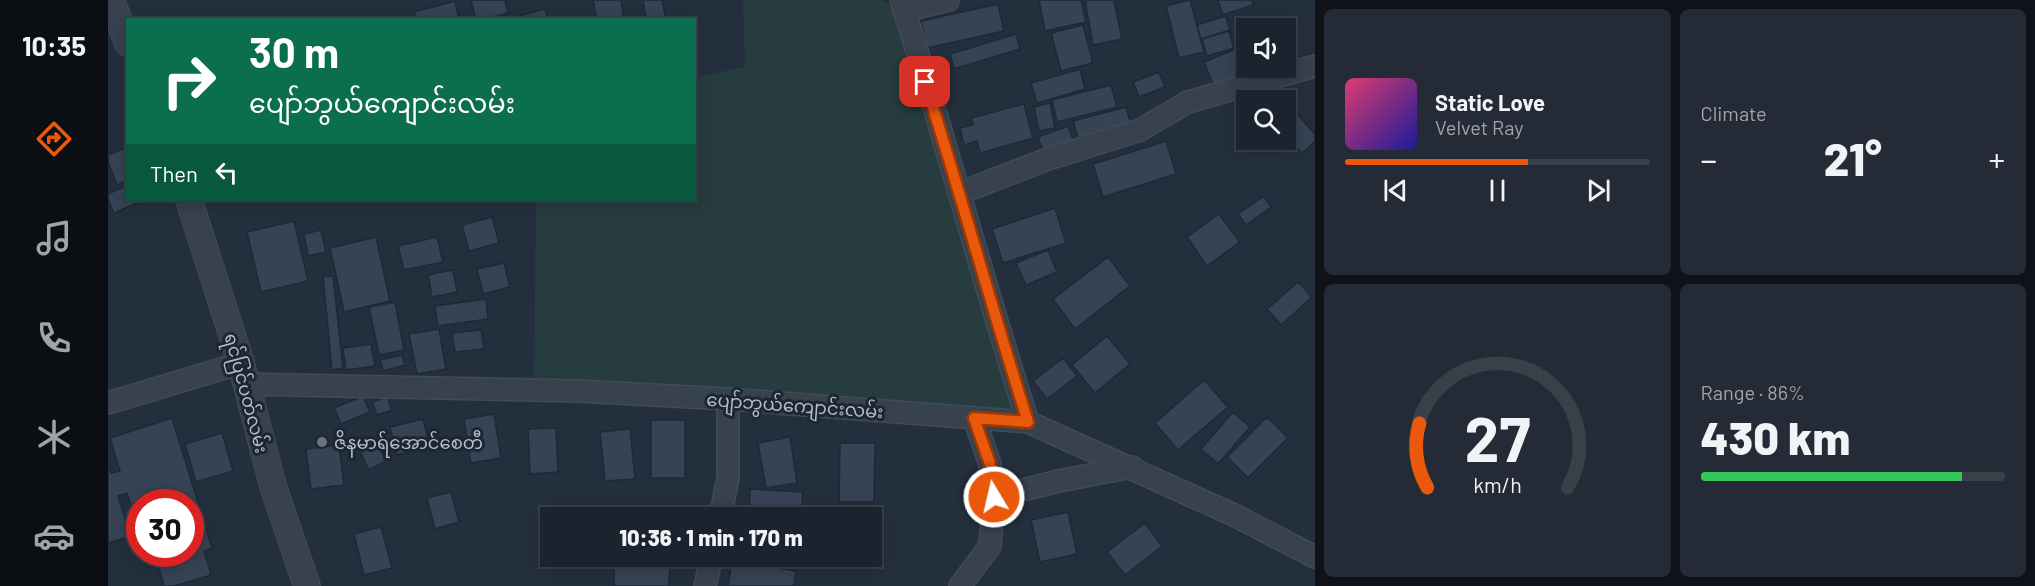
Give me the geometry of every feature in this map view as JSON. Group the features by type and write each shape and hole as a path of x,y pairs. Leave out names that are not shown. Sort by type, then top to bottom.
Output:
{"street":[{"path":"111,0 126,38"},
{"path":"948,0 902,5 1028,422"},
{"path":"960,193 1045,160 1140,130 1188,102 1315,66"},
{"name":"ရင်ပြင်ပတ်လမ်း","path":"189,201 243,373 273,486 307,586"},
{"name":"ပျော်ဘွယ်ကျောင်းလမ်း","path":"108,403 243,373 728,399 1028,422 1132,467 1315,556"},
{"path":"722,507 728,478 728,399"},
{"path":"960,586 990,546 994,497 990,464 974,418"},
{"path":"994,497 1059,481 1132,467"},
{"path":"705,586 709,567"}],"green space":[{"path":"743,0 881,0 890,5 1009,385 1012,412 534,382 536,201 696,201 696,77 745,67"}],"building":[{"path":"471,0 505,0 508,13 491,18 476,18"},
{"path":"593,0 621,0 624,18 597,18"},
{"path":"643,0 662,0 666,18 646,18"},
{"path":"1039,0 1081,0 1086,22 1045,31"},
{"path":"1085,0 1114,0 1122,39 1093,45"},
{"path":"1190,0 1204,52 1179,58 1166,6"},
{"path":"1218,0 1252,0 1253,5 1223,15"},
{"path":"455,1 459,18 416,18 414,12"},
{"path":"998,4 1004,31 927,48 921,21"},
{"path":"545,9 547,18 511,18"},
{"path":"1226,16 1230,30 1201,39 1197,25"},
{"path":"1083,25 1093,63 1061,71 1051,33"},
{"path":"1229,31 1234,48 1207,56 1202,39"},
{"path":"1016,34 1020,49 954,69 950,54"},
{"path":"1236,49 1236,78 1243,78 1215,89 1204,62"},
{"path":"1080,69 1085,89 1037,103 1031,83"},
{"path":"1159,72 1165,87 1139,97 1133,82"},
{"path":"1111,85 1117,107 1057,122 1052,100"},
{"path":"1050,103 1055,128 1039,131 1034,107"},
{"path":"1024,104 1033,138 980,153 977,141 964,145 960,128 973,125 971,118"},
{"path":"1126,107 1131,124 1078,138 1073,121"},
{"path":"1296,113 1315,134 1315,141 1302,153 1296,147"},
{"path":"1068,126 1073,140 1043,151 1038,137"},
{"path":"1166,141 1176,174 1103,197 1093,164"},
{"path":"126,148 126,181 117,185 108,162 108,155"},
{"path":"126,186 126,201 142,201 114,213 108,194"},
{"path":"1264,196 1271,207 1246,225 1238,214"},
{"path":"1055,208 1066,243 1003,263 992,229"},
{"path":"1219,214 1240,242 1207,266 1187,237"},
{"path":"492,217 499,243 469,251 462,225"},
{"path":"294,221 308,281 261,292 247,232"},
{"path":"321,230 326,252 308,256 304,234"},
{"path":"376,237 390,301 344,312 330,248"},
{"path":"437,237 443,262 404,270 398,246"},
{"path":"1048,250 1057,272 1026,285 1016,263"},
{"path":"1108,257 1130,286 1075,329 1053,299"},
{"path":"504,263 510,287 483,294 477,269"},
{"path":"453,270 457,292 432,297 428,275"},
{"path":"333,276 343,368 332,370 323,277"},
{"path":"1298,282 1312,297 1281,325 1267,309"},
{"path":"486,299 488,319 438,326 435,306"},
{"path":"395,302 404,350 379,355 369,307"},
{"path":"439,329 446,369 417,374 409,334"},
{"path":"481,330 484,349 455,352 452,333"},
{"path":"1107,336 1130,364 1095,393 1072,365"},
{"path":"371,344 375,366 346,370 343,348"},
{"path":"402,355 405,365 383,371 380,360"},
{"path":"1063,358 1077,376 1047,399 1033,381"},
{"path":"1204,380 1228,407 1178,450 1155,423"},
{"path":"363,396 370,412 341,424 334,408"},
{"path":"387,397 392,410 377,415 372,402"},
{"path":"1233,412 1250,427 1218,464 1201,449"},
{"path":"494,414 501,458 471,463 464,419"},
{"path":"1267,417 1288,438 1248,478 1227,457"},
{"path":"172,418 194,489 126,489 126,493 118,496 126,521 126,538 108,543 108,464 111,473 120,471 110,438"},
{"path":"423,419 430,447 397,455 390,427"},
{"path":"651,420 685,420 685,478 651,478"},
{"path":"556,428 558,472 530,474 528,429"},
{"path":"630,429 635,479 605,481 600,432"},
{"path":"222,433 233,471 196,482 185,444"},
{"path":"374,437 386,461 369,470 357,445"},
{"path":"790,437 797,483 766,488 758,443"},
{"path":"840,443 875,443 874,502 839,502"},
{"path":"339,445 344,485 311,489 306,449"},
{"path":"750,489 803,492 802,507 749,507"},
{"path":"451,492 459,522 435,529 427,498"},
{"path":"1068,512 1077,554 1040,562 1031,520"},
{"path":"204,522 212,548 204,551"},
{"path":"1145,523 1162,546 1125,575 1107,552"},
{"path":"381,527 392,568 364,575 354,534"},
{"path":"204,551 211,575 174,586 164,586 159,567 204,567"},
{"path":"614,567 670,567 669,586 614,586"},
{"path":"731,567 770,567 796,571 794,586 728,586"}],"place":[{"name":"ဇိနမာရ်အောင်စေတီ","path":"322,442"}],"route":[{"path":"925,82 1028,422 974,418 990,464 994,497"}]}
